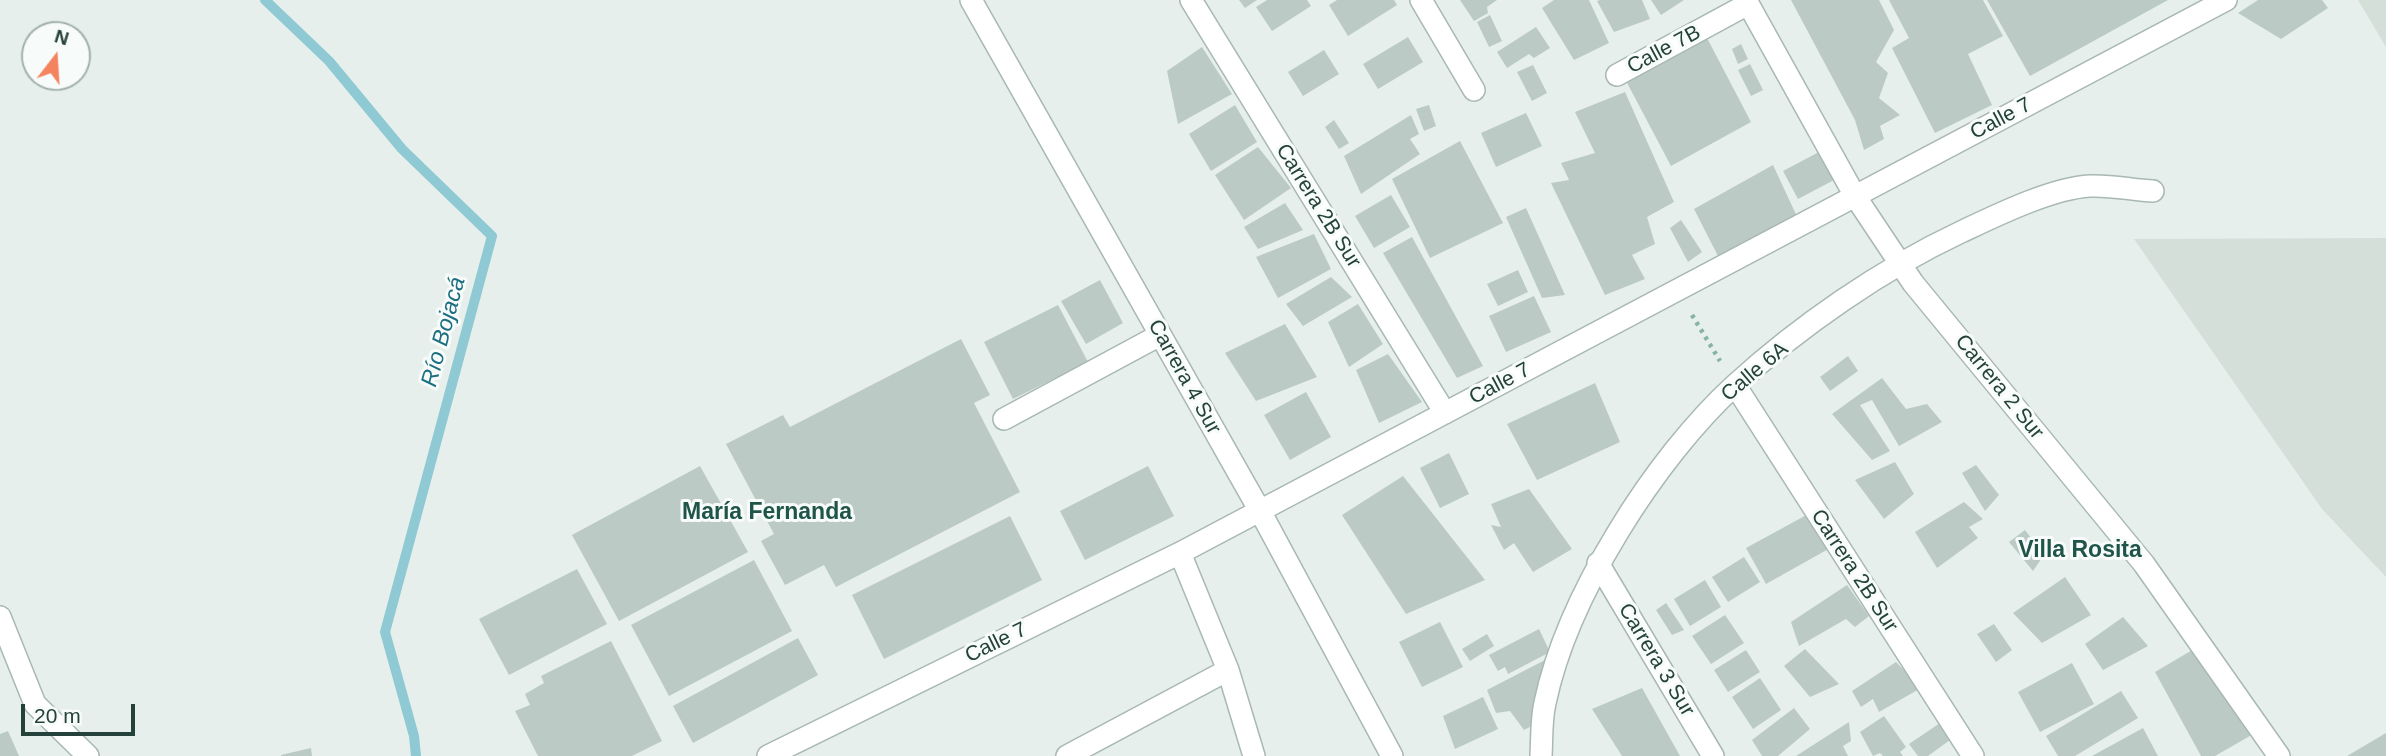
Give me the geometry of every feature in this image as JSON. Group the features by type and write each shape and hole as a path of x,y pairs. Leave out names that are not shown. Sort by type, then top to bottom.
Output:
{"street":[{"name":"Carrera 4 Sur","path":"971,0 1260,511 1392,756"},
{"name":"Carrera 2B Sur","path":"1191,0 1446,413"},
{"path":"1421,0 1474,90"},
{"name":"Calle 7","path":"768,756 1181,553 2226,0"},
{"name":"Carrera 2 Sur","path":"1747,2 1855,196 1900,264 2144,564 2279,756"},
{"name":"Calle 7B","path":"1617,75 1747,2"},
{"name":"Calle 6A","path":"1541,756 1544,705 1563,642 1598,563 1645,493 1697,425 1735,386 1829,311 1900,264 2019,205 2089,186 2154,191"},
{"path":"1004,419 1160,335"},
{"name":"Carrera 2B Sur","path":"1735,386 1973,756"},
{"path":"1181,553 1228,670 1254,756"},
{"name":"Carrera 3 Sur","path":"1598,563 1713,756"},
{"path":"0,617 35,704 88,756"},
{"path":"1067,756 1228,670"}],"path":[{"path":"1677,290 1735,386"}],"shaded area":[{"path":"2358,0 2386,0 2386,47"},
{"path":"2386,238 2386,577 2322,509 2134,239"}],"building":[{"path":"1239,0 1257,0 1245,8"},
{"path":"1267,0 1307,0 1311,6 1272,31 1256,7"},
{"path":"1337,0 1394,0 1397,5 1348,36 1329,5"},
{"path":"1460,0 1497,0 1487,7 1488,13 1474,21"},
{"path":"1554,0 1589,0 1609,43 1574,60 1542,8"},
{"path":"1642,0 1650,19 1614,32 1597,1"},
{"path":"1651,0 1684,0 1661,15"},
{"path":"1791,0 1879,0 1894,30 1876,62 1888,73 1879,98 1900,115 1880,126 1884,139 1864,150 1855,120"},
{"path":"1889,0 1983,0 2003,36 1968,54 1992,105 1935,133 1892,48 1909,38"},
{"path":"1987,0 2168,0 2030,76"},
{"path":"2258,0 2322,0 2328,8 2281,39 2238,13"},
{"path":"1490,15 1502,41 1489,47 1477,22"},
{"path":"1536,27 1550,48 1534,58 1529,54 1507,68 1497,52"},
{"path":"1706,36 1751,122 1671,166 1625,79"},
{"path":"1408,37 1423,62 1378,89 1363,64"},
{"path":"1741,44 1748,59 1738,64 1732,49"},
{"path":"1202,47 1232,94 1178,124 1167,71"},
{"path":"1324,50 1339,74 1303,96 1288,72"},
{"path":"1750,64 1763,90 1751,96 1738,70"},
{"path":"1533,65 1547,93 1532,101 1517,72"},
{"path":"1625,92 1674,202 1647,217 1655,244 1632,255 1645,279 1605,295 1551,183 1569,180 1561,163 1595,153 1575,112"},
{"path":"1235,105 1257,142 1211,171 1189,134"},
{"path":"1429,105 1436,126 1424,131 1416,109"},
{"path":"1526,113 1542,146 1496,167 1481,133"},
{"path":"1411,115 1419,134 1410,139 1420,154 1361,194 1344,156"},
{"path":"1334,120 1349,143 1339,149 1325,127"},
{"path":"1460,141 1503,223 1430,258 1392,179"},
{"path":"1258,147 1291,188 1244,220 1215,175"},
{"path":"1819,152 1834,180 1798,199 1783,171"},
{"path":"1773,165 1800,223 1720,260 1694,209"},
{"path":"1391,195 1410,227 1374,248 1355,216"},
{"path":"1285,203 1303,230 1258,249 1244,227"},
{"path":"1526,208 1565,295 1542,298 1506,217"},
{"path":"1681,220 1702,252 1688,262 1670,228"},
{"path":"1314,234 1331,269 1278,298 1256,257"},
{"path":"1412,237 1483,366 1457,378 1383,253"},
{"path":"1518,270 1528,292 1498,306 1487,284"},
{"path":"1331,277 1352,297 1303,326 1286,304"},
{"path":"1100,280 1123,323 1086,344 1061,301"},
{"path":"1534,296 1551,332 1506,352 1489,316"},
{"path":"1358,304 1383,344 1349,367 1328,322"},
{"path":"1058,305 1088,362 1013,399 984,342"},
{"path":"1285,324 1317,377 1256,401 1225,353"},
{"path":"961,339 990,395 974,403 1020,492 836,587 824,565 785,585 761,541 774,534 726,444 783,415 790,427"},
{"path":"1388,354 1422,402 1379,423 1356,370"},
{"path":"1848,356 1858,371 1830,391 1820,377"},
{"path":"1882,378 1906,409 1927,404 1942,422 1899,446 1872,400 1860,405 1890,451 1872,460 1832,414"},
{"path":"1595,383 1620,442 1537,480 1507,424"},
{"path":"1306,392 1331,437 1290,460 1264,415"},
{"path":"1449,453 1469,494 1440,508 1420,468"},
{"path":"1895,462 1914,494 1884,519 1855,480"},
{"path":"1976,465 1999,495 1985,511 1962,473"},
{"path":"700,466 748,552 619,621 572,535"},
{"path":"1148,466 1174,516 1085,560 1060,511"},
{"path":"1403,476 1485,580 1406,614 1342,515"},
{"path":"1529,489 1572,549 1533,572 1514,543 1504,550 1491,525 1501,527 1491,504"},
{"path":"1964,502 1983,519 1969,527 1978,538 1937,568 1915,532"},
{"path":"1812,512 1832,547 1766,584 1746,548"},
{"path":"1010,516 1042,580 884,659 852,595"},
{"path":"2025,530 2044,555 2033,571 2009,542"},
{"path":"1744,557 1760,582 1728,602 1712,577"},
{"path":"754,560 792,631 669,696 631,625"},
{"path":"577,569 607,624 509,675 479,619"},
{"path":"2065,577 2091,615 2042,643 2013,613"},
{"path":"1705,580 1721,607 1690,626 1674,599"},
{"path":"1847,585 1869,616 1855,627 1846,619 1799,646 1791,622"},
{"path":"1666,603 1684,630 1672,635 1656,610"},
{"path":"1725,615 1744,643 1711,664 1692,636"},
{"path":"2123,617 2148,646 2103,670 2085,644"},
{"path":"1440,622 1463,667 1422,687 1399,642"},
{"path":"1994,624 2012,650 1996,662 1977,634"},
{"path":"1539,629 1550,652 1508,674 1505,667 1498,671 1489,655"},
{"path":"1487,634 1494,646 1470,661 1462,649"},
{"path":"798,638 818,675 693,743 673,706"},
{"path":"611,641 662,741 632,756 538,756 515,711 530,705 525,694 544,683 541,676"},
{"path":"1805,649 1839,684 1810,697 1784,666"},
{"path":"2194,649 2255,733 2215,756 2201,756 2155,672"},
{"path":"1746,650 1760,672 1728,692 1714,670"},
{"path":"1545,660 1539,722 1524,730 1510,711 1496,713 1487,690"},
{"path":"1896,662 1921,688 1879,712 1873,699 1861,707 1852,691"},
{"path":"2072,663 2094,704 2040,732 2018,692"},
{"path":"1760,678 1781,710 1753,729 1732,697"},
{"path":"1642,688 1680,756 1622,756 1592,709"},
{"path":"2121,691 2138,718 2075,756 2058,756 2046,736"},
{"path":"1483,697 1498,729 1455,749 1443,716"},
{"path":"1794,708 1810,729 1778,756 1762,756 1752,740"},
{"path":"1884,716 1906,747 1900,752 1903,756 1883,756 1880,753 1873,756 1860,732"},
{"path":"1943,721 1954,737 1928,756 1918,756 1909,744"},
{"path":"1849,722 1851,741 1843,746 1848,756 1796,756"},
{"path":"2143,728 2158,756 2092,756"},
{"path":"8,731 19,756 0,756 0,734"},
{"path":"2386,733 2386,756 2347,756"},
{"path":"311,748 312,756 281,756 281,755"}],"waterway":[{"name":"Río Bojacá","path":"265,0 329,61 402,149 492,236 385,632 414,736 416,756"}],"district":[{"name":"María Fernanda","path":"767,513"},
{"name":"Villa Rosita","path":"2080,551"}]}
